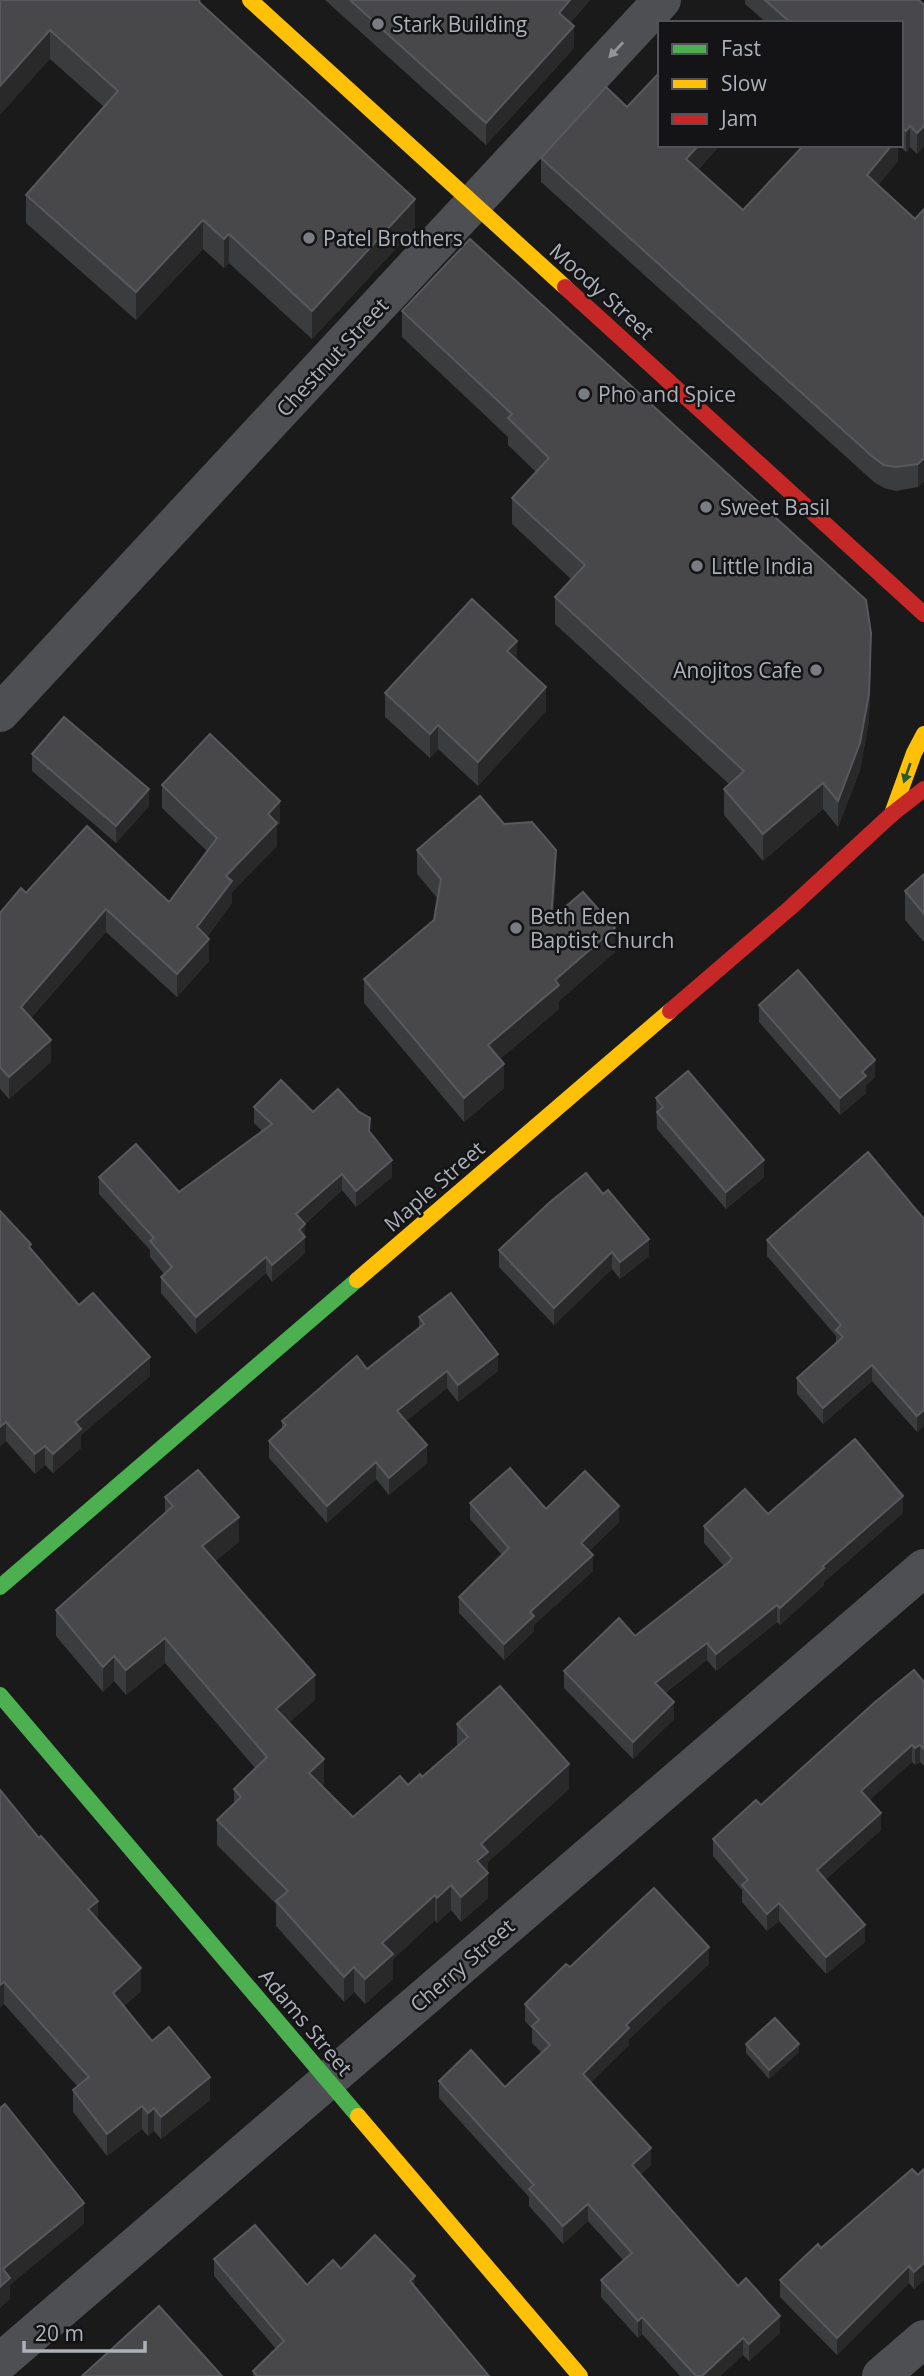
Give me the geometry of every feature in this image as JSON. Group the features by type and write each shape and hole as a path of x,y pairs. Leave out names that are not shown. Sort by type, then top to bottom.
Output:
{"street":[{"name":"Moody Street","path":"250,0 924,614"},
{"name":"Chestnut Street","path":"0,713 662,0"},
{"name":"Maple Street","path":"892,814 914,753 924,734"},
{"name":"Maple Street","path":"0,1587 790,908 892,814 924,789"},
{"name":"Cherry Street","path":"0,2362 924,1568"},
{"name":"Adams Street","path":"0,1695 580,2376"},
{"path":"881,2376 924,2339"}],"building":[{"path":"0,0 199,0 415,199 312,311 229,234 224,239 203,220 136,292 26,195 118,91 50,30 0,86"},
{"path":"350,0 570,0 559,13 574,26 486,123"},
{"path":"765,0 919,0 924,5 924,126 917,133 910,126 906,131 903,129 903,21 789,21"},
{"path":"658,74 658,147 697,147 686,159 743,210 802,147 890,147 867,175 915,219 924,209 924,458 918,464 896,467 884,465 874,458 541,158 606,87 627,107"},
{"path":"470,239 866,600 871,633 869,694 860,743 838,801 823,783 763,834 724,789 744,771 555,597 585,565 512,498 549,458 508,418 512,414 402,311"},
{"path":"472,599 517,641 507,651 546,687 478,762 438,725 430,734 385,693"},
{"path":"64,717 149,789 116,826 32,754"},
{"path":"210,734 280,801 268,814 277,823 226,876 232,881 197,927 209,939 177,974 106,909 21,1007 51,1040 9,1077 0,1067 0,913 21,888 26,893 87,826 169,902 217,838 162,785"},
{"path":"480,796 504,824 532,822 556,850 551,919 583,892 615,928 555,980 559,985 488,1045 504,1064 464,1098 364,979 434,920 441,879 417,850"},
{"path":"924,874 924,914 905,891"},
{"path":"798,970 875,1060 862,1072 866,1076 840,1098 759,1005"},
{"path":"688,1071 764,1160 726,1192 657,1112 663,1107 656,1098"},
{"path":"281,1080 313,1112 338,1089 358,1111 370,1118 369,1131 392,1160 356,1191 342,1174 296,1214 305,1224 299,1230 305,1237 272,1265 266,1257 196,1317 161,1277 172,1267 150,1241 154,1238 99,1177 136,1144 179,1192 272,1124 254,1107"},
{"path":"868,1152 924,1219 924,1410 917,1416 872,1365 823,1408 797,1378 843,1337 836,1330 841,1325 767,1240"},
{"path":"586,1173 603,1194 608,1190 649,1239 620,1262 612,1252 554,1308 499,1250 550,1202"},
{"path":"0,1211 31,1244 29,1247 79,1305 93,1293 150,1357 75,1422 81,1429 53,1454 45,1446 35,1454 6,1422 0,1427"},
{"path":"451,1293 498,1354 458,1385 447,1371 397,1411 427,1445 389,1478 376,1462 327,1506 269,1441 286,1425 282,1421 357,1356 367,1369 424,1324 419,1317"},
{"path":"855,1439 903,1496 823,1566 824,1568 780,1608 777,1605 716,1654 707,1643 655,1683 674,1702 633,1742 564,1671 619,1618 635,1636 729,1562 732,1558 704,1526 745,1489 768,1514"},
{"path":"510,1468 546,1509 585,1471 619,1506 581,1543 593,1555 530,1612 534,1616 504,1644 459,1597 509,1548 470,1503"},
{"path":"198,1470 239,1517 202,1546 315,1675 276,1709 324,1759 309,1773 353,1817 400,1776 408,1785 420,1774 422,1777 468,1737 457,1724 500,1686 569,1764 481,1844 488,1852 477,1861 488,1873 461,1897 451,1885 437,1898 435,1895 382,1943 393,1954 365,1979 354,1967 344,1977 276,1901 288,1891 217,1820 241,1797 234,1789 267,1757 165,1638 126,1670 114,1656 103,1667 56,1610 173,1506 165,1497"},
{"path":"914,1670 924,1682 924,1749 920,1745 915,1748 912,1745 861,1791 881,1813 817,1870 865,1925 826,1957 779,1903 767,1914 742,1885 748,1880 713,1839 756,1800 761,1805"},
{"path":"0,1790 39,1838 41,1836 98,1901 88,1909 141,1968 113,1993 152,2041 169,2027 210,2077 161,2117 154,2108 148,2113 142,2106 107,2134 73,2090 89,2077 4,1982 0,1985"},
{"path":"654,1888 709,1947 626,2025 629,2028 583,2074 651,2148 632,2165 738,2286 746,2278 780,2316 749,2344 743,2338 702,2376 696,2376 642,2317 638,2321 601,2280 632,2253 588,2204 563,2226 529,2189 534,2185 439,2081 471,2050 505,2087 550,2045 532,2026 539,2020 525,2004 566,1964 570,1967"},
{"path":"775,2018 799,2044 769,2070 746,2044"},
{"path":"5,2104 84,2203 3,2269 10,2278 0,2287 0,2108"},
{"path":"912,2169 918,2175 924,2169 924,2263 914,2272 909,2266 837,2338 780,2280 818,2244 821,2248"},
{"path":"255,2225 307,2285 333,2260 341,2269 375,2235 415,2276 410,2281 489,2376 257,2376 253,2371 284,2341 214,2259"},
{"path":"159,2306 222,2376 82,2376"}],"traffic: fast":[{"path":"0,1587 357,1280"},
{"path":"0,1695 358,2116"}],"traffic: slow":[{"path":"250,0 565,287"},
{"path":"892,814 914,753 924,734"},
{"path":"357,1280 670,1011"},
{"path":"358,2116 580,2376"}],"traffic: jam":[{"path":"565,287 924,614"},
{"path":"670,1011 790,908 892,814 924,789"}],"place":[{"name":"Stark Building","path":"378,24"},
{"name":"Patel Brothers","path":"309,238"},
{"name":"Pho and Spice","path":"584,394"},
{"name":"Sweet Basil","path":"706,507"},
{"name":"Little India","path":"697,566"},
{"name":"Anojitos Cafe","path":"816,670"},
{"name":"Beth Eden Baptist Church","path":"516,928"}]}
